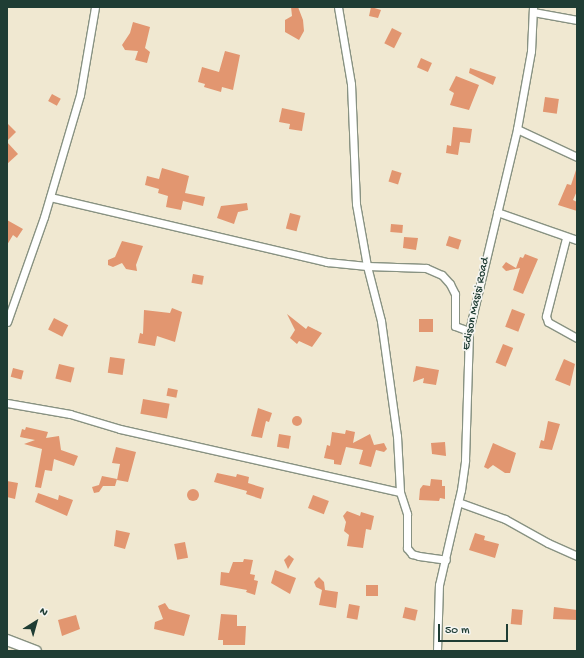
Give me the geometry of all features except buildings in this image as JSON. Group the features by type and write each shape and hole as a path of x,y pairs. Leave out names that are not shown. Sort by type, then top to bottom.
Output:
{"main road":[{"path":"7,640 36,651"}],"street":[{"path":"7,322 50,197 80,95 96,7"},
{"path":"338,7 351,84 353,177 359,230 384,344 398,436 400,492 407,514 407,548 419,556 446,560"},
{"path":"533,10 577,20"},
{"name":"Edison Masisi Road","path":"437,651 439,585 446,560 465,460 469,331 517,129 531,51 533,10"},
{"path":"517,129 576,156"},
{"path":"50,197 244,240 327,262 367,266 426,268 442,275 455,294 455,326 469,331"},
{"path":"497,212 566,238 577,240"},
{"path":"566,238 546,316 548,322 577,338"},
{"path":"7,403 70,414 120,429 400,492"},
{"path":"458,502 504,518 548,543 577,556"}]}
